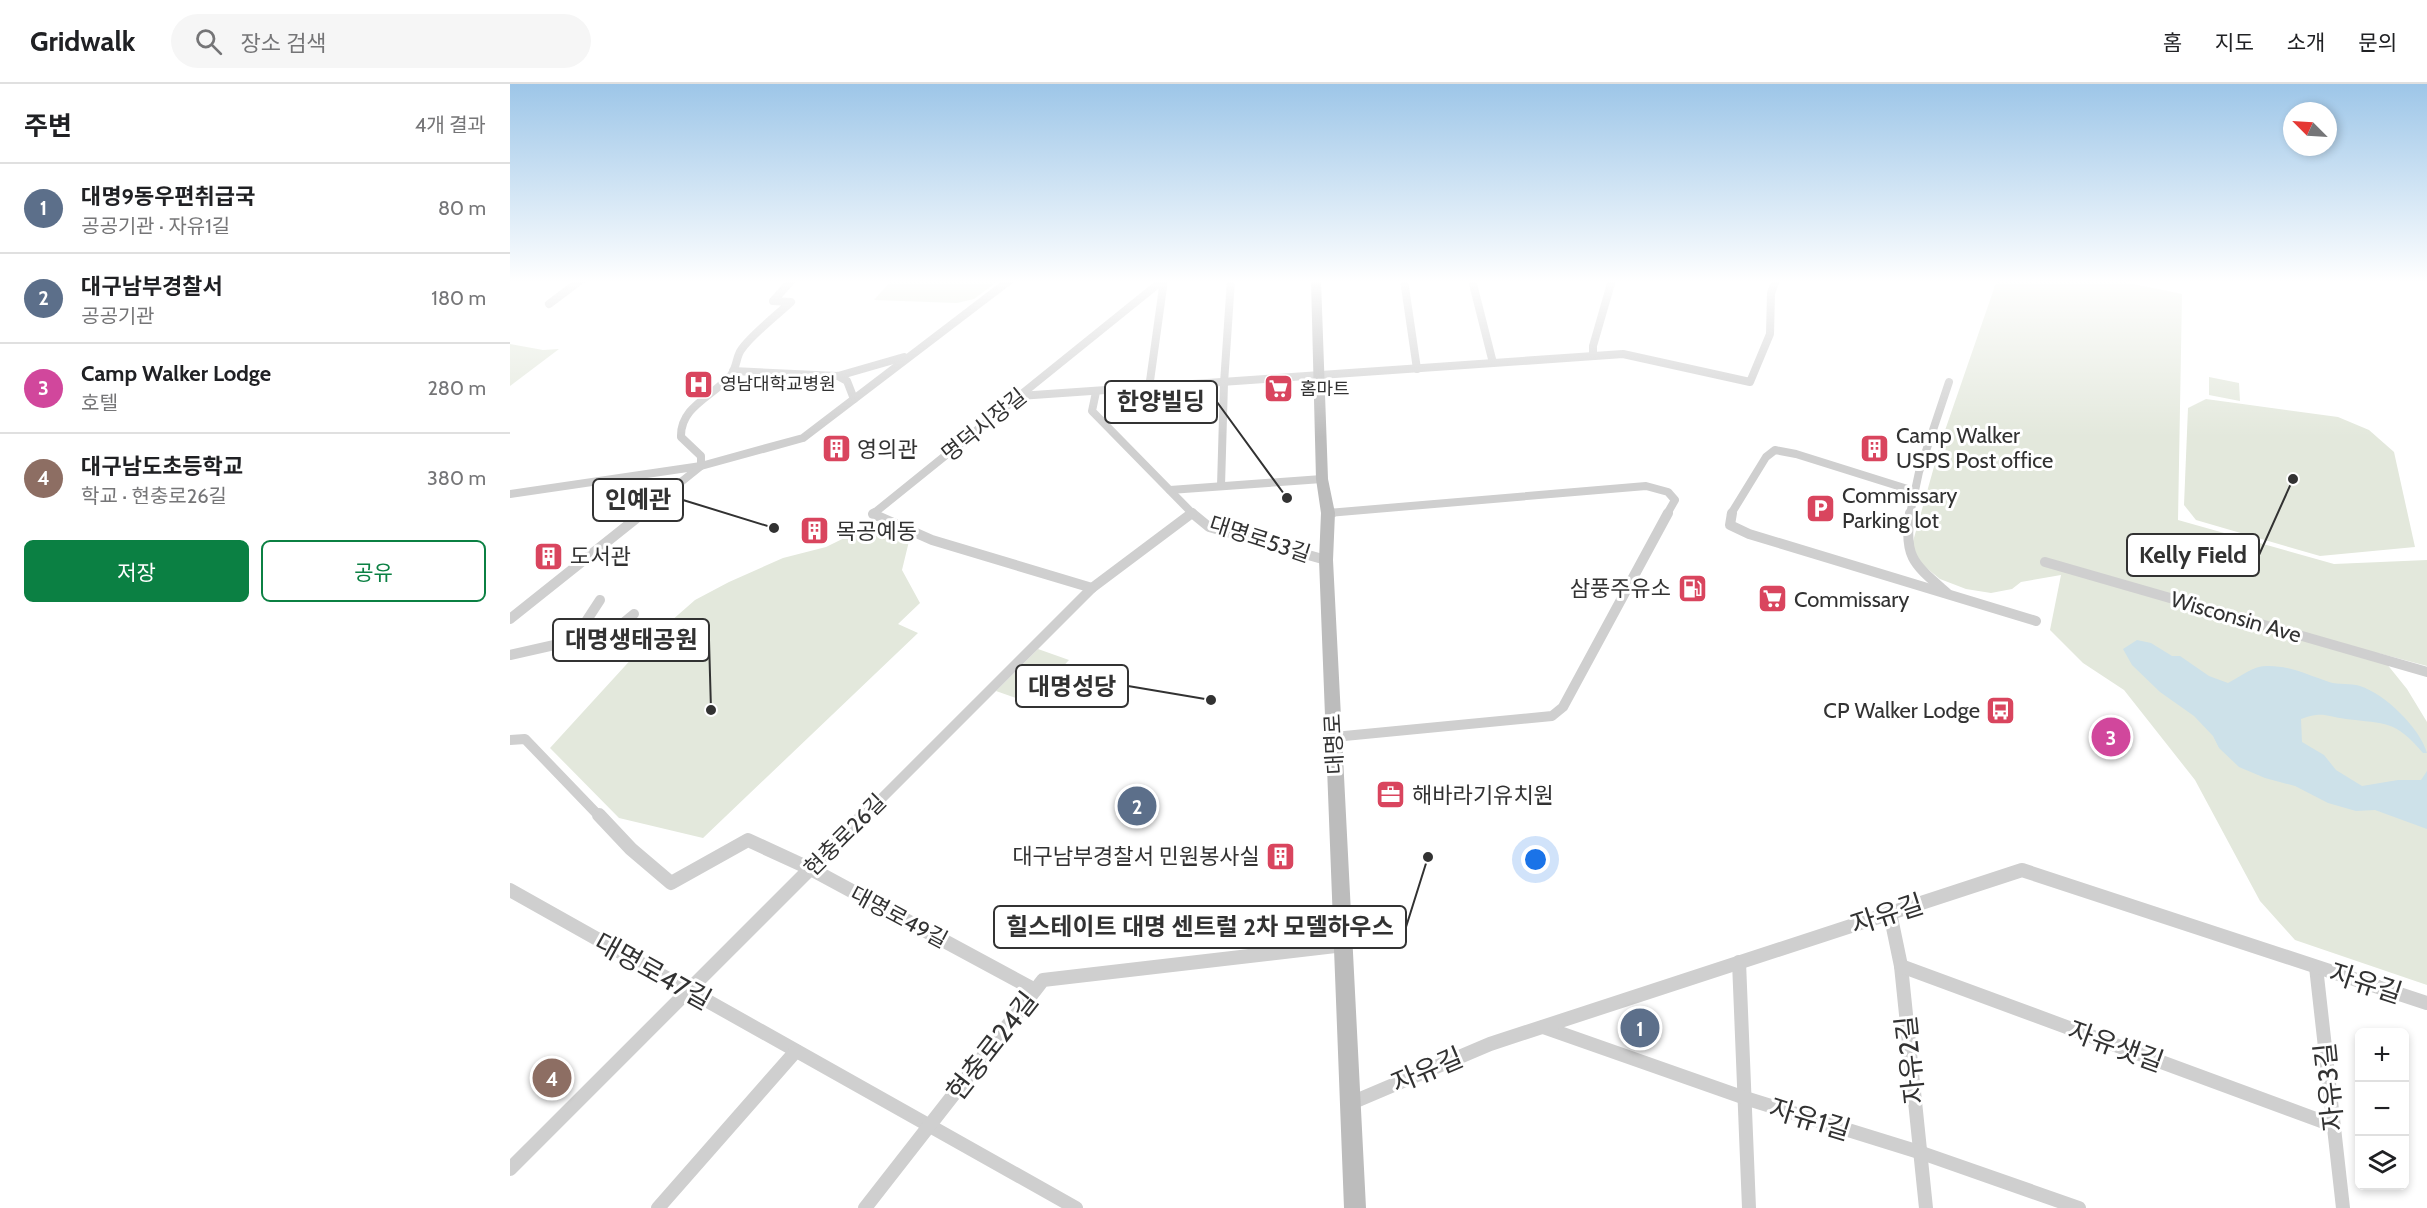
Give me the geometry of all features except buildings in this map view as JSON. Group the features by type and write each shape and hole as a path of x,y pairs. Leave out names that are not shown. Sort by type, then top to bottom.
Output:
{"main road":[{"name":"대명로","path":"1318,332 1322,479 1328,513 1326,560 1354,1208"}],"street":[{"path":"701,466 701,456 681,437 681,424 690,412 728,379 740,360 740,351 759,332"},
{"path":"510,494 701,466 803,438 940,332"},
{"name":"명덕시장길","path":"1092,588 932,540 873,514 1098,332"},
{"path":"1149,388 1156,332"},
{"path":"1221,486 1227,332"},
{"path":"1412,332 1417,369"},
{"path":"1485,332 1492,363"},
{"path":"1593,356 1597,332"},
{"path":"1019,396 1623,354 1750,382 1770,332"},
{"path":"733,370 838,376 908,356"},
{"path":"838,376 847,381 854,399"},
{"path":"1949,381 1914,491 1908,548 1914,561 1949,595"},
{"name":"대명로53길","path":"1096,392 1092,411 1192,513 1209,527 1326,560"},
{"path":"1914,491 1796,454 1775,450 1766,457 1732,510 1730,525 1749,534 2036,621"},
{"path":"510,619 701,466"},
{"name":"대명로53길","path":"1170,490 1322,479"},
{"path":"1328,513 1646,486 1668,492 1675,500 1563,707 1552,716 1334,737"},
{"name":"현충로26길","path":"510,1169 1092,588 1192,513"},
{"name":"Wisconsin Ave","path":"2045,561 2427,672"},
{"path":"600,600 585,623 612,632"},
{"path":"510,655 612,632 634,614"},
{"name":"대명로49길","path":"510,740 525,739 631,849 671,883 748,840 811,869 1035,990"},
{"name":"자유길","path":"1351,1103 1490,1044 2022,870 2427,1003"},
{"name":"대명로47길","path":"510,890 1076,1208"},
{"name":"자유2길","path":"1890,913 1901,966 1926,1208"},
{"name":"현충로24길","path":"865,1208 1043,980 1344,945"},
{"path":"1739,962 1749,1208"},
{"name":"자유샛길","path":"1901,966 2332,1125"},
{"name":"자유3길","path":"2316,967 2343,1208"},
{"name":"자유1길","path":"1543,1026 1745,1098 1919,1152 2079,1208"},
{"path":"658,1208 796,1051"}],"shaded area":[{"path":"1979,332 2181,332 2178,520 2334,564 2427,560 2427,666 2378,653 2407,689 2427,722 2427,985 2295,940 2260,901 2195,780 2124,690 2083,663 2050,630 2061,575 2021,582 2012,589 1991,593 1966,589 1940,579 1919,562 1912,545 1941,442"},
{"path":"510,344 543,350 559,349 510,386"},
{"path":"2209,377 2239,383 2240,401 2209,395"},
{"path":"2206,399 2338,417 2369,430 2394,452 2415,547 2320,556 2196,520 2184,505 2188,408"},
{"path":"877,522 910,537 902,570 920,603 898,624 918,633 703,838 619,818 550,748 646,643 695,600 783,558 826,547"},
{"path":"2137,640 2151,643 2172,656 2180,656 2209,676 2228,683 2256,668 2274,666 2298,671 2333,683 2360,686 2380,696 2409,723 2427,753 2423,753 2405,734 2381,723 2324,715 2301,719 2302,742 2324,755 2336,770 2362,786 2398,780 2421,780 2427,771 2427,829 2375,810 2356,811 2328,803 2295,786 2265,778 2239,767 2219,748 2213,736 2194,716 2160,692 2132,665 2123,649"},
{"path":"1038,649 1069,660 1030,703 996,691"}],"place":[{"name":"영남대학교병원","path":"699,384"},
{"name":"홈마트","path":"1279,389"},
{"name":"Camp Walker USPS Post office","path":"1875,448"},
{"name":"영의관","path":"836,449"},
{"name":"Kelly Field","path":"2293,479"},
{"name":"한양빌딩","path":"1287,498"},
{"name":"Commissary Parking lot","path":"1821,508"},
{"name":"인예관","path":"774,528"},
{"name":"목공예동","path":"815,531"},
{"name":"도서관","path":"549,556"},
{"name":"삼풍주유소","path":"1692,588"},
{"name":"Commissary","path":"1773,599"},
{"name":"대명성당","path":"1211,700"},
{"name":"대명생태공원","path":"711,710"},
{"name":"CP Walker Lodge","path":"2001,710"},
{"name":"Camp Walker Lodge","path":"2111,737"},
{"name":"해바라기유치원","path":"1391,795"},
{"name":"대구남부경찰서","path":"1137,806"},
{"name":"대구남부경찰서 민원봉사실","path":"1281,856"},
{"name":"힐스테이트 대명 센트럴 2차 모델하우스","path":"1428,857"},
{"name":"대명9동우편취급국","path":"1640,1028"},
{"name":"대구남도초등학교","path":"552,1078"}]}
